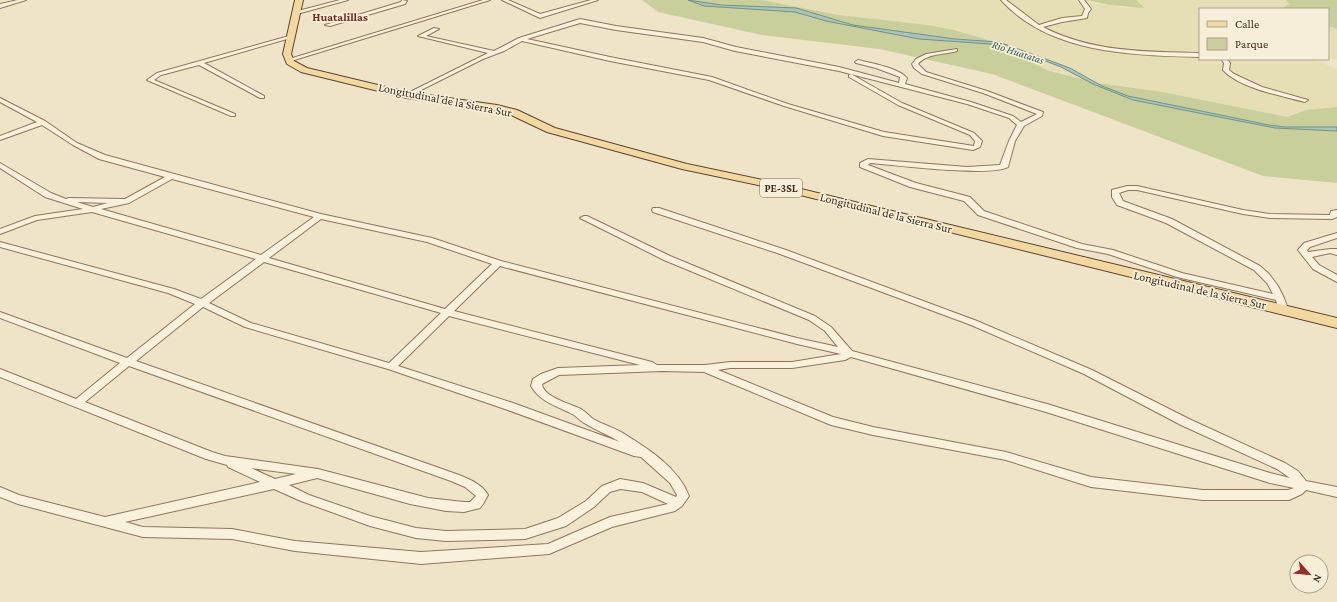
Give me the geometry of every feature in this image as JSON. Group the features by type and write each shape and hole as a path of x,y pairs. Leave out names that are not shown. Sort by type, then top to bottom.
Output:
{"main road":[{"path":"289,60 287,54 298,6"},
{"name":"Longitudinal de la Sierra Sur","path":"289,60 304,70 407,95 497,108 513,112 551,130 686,166 1282,303 1337,323"}],"street":[{"path":"0,6 24,0"},
{"path":"298,6 346,0"},
{"path":"328,25 403,3 405,1 404,0"},
{"path":"289,60 488,0"},
{"path":"504,0 540,16 596,0"},
{"path":"581,0 588,3"},
{"path":"1003,0 1025,18 1067,39 1107,47 1178,55 1199,55"},
{"path":"1041,26 1062,20 1086,17 1085,13 1088,9 1081,0"},
{"path":"582,21 577,14 578,10 588,3"},
{"path":"422,20 436,29 422,36 495,53"},
{"path":"407,95 481,58 502,50 521,39 582,21 616,28 703,40 735,49 839,69 902,84 1040,112 1040,114 1021,125 1012,141 1005,165 1002,166 967,169 868,161 862,163 865,168 885,176 927,190 966,200 986,214 1080,246 1110,252 1180,275 1282,303"},
{"path":"233,115 150,80 159,74 291,37"},
{"path":"521,39 610,59 710,78 786,105 893,137 973,148 977,147 979,141 972,134 900,104 839,69"},
{"path":"955,50 945,54 929,54 918,59 915,64 916,67 924,73 977,98 1011,117 1021,125"},
{"path":"1225,60 1227,63 1226,70 1232,75 1266,90 1305,100"},
{"path":"858,62 878,67 902,76 904,78 902,84"},
{"path":"200,63 262,97"},
{"path":"0,100 43,122 76,144 102,157 170,177 320,216 429,240 498,263 849,353 1047,408 1270,478 1337,492"},
{"path":"0,138 43,122"},
{"path":"0,165 48,195 64,201 446,312 662,368"},
{"path":"0,232 35,218 81,212 126,201 170,177"},
{"path":"1282,303 1266,275 1257,268 1169,221 1120,203 1115,192 1128,188 1138,188 1220,208 1270,216 1332,217 1335,215 1334,213 1337,212"},
{"path":"64,201 73,199 126,201"},
{"path":"656,210 784,252 974,323 1088,372 1185,422 1281,466 1294,474 1303,485"},
{"path":"76,404 202,303 320,216"},
{"path":"584,218 729,285 784,305 812,318 828,329 849,353"},
{"path":"1337,235 1304,247 1302,250 1321,271 1337,279"},
{"path":"0,244 171,291 202,303 248,325 392,367 509,406 648,457"},
{"path":"1307,256 1330,251 1337,252"},
{"path":"392,367 446,312 498,263"},
{"path":"0,315 127,362 356,441 448,475 470,484 482,495 480,502 474,506 464,507 427,503 318,474 225,460 210,456 0,373"},
{"path":"0,492 18,499 143,532 232,534 295,546 421,558 549,549 610,522 671,508 678,503 683,496 682,488 648,457 619,436 577,412 552,402 540,392 536,386 537,382 545,376 558,372 662,368 705,369 730,365 792,365 845,357 849,353"},
{"path":"705,369 838,423 1006,456 1091,482 1203,495 1289,495 1298,491 1303,485"},
{"path":"225,460 304,498 370,521 416,533 446,536 525,534 562,522 590,504 606,489 620,484 644,488 678,503"},
{"path":"106,521 276,485 318,474"}],"shaded area":[{"path":"762,0 1087,0 1097,4 1129,8 1142,4 1136,0 1286,0 1289,4 1283,8 1199,8 1199,60 1316,60 1337,69 1337,107 1306,110 1287,117 1098,83 1049,71 985,39 954,30 928,25 839,15"},
{"path":"1329,26 1337,29 1337,59 1329,59"}],"green space":[{"path":"642,0 762,0 839,15 928,25 954,30 985,39 1049,71 1098,83 1162,92 1287,117 1306,110 1337,107 1337,183 1263,176 992,74 879,49 762,35 658,12"},
{"path":"1087,0 1136,0 1145,8 1109,5"},
{"path":"1286,0 1337,0 1337,29 1329,26 1329,8 1283,8 1289,4"}],"water":[{"path":"688,0 721,5 796,8 853,25 955,39 999,42 1070,68 1102,86 1128,96 1269,125 1285,127 1337,127 1337,131 1275,128 1133,100 1093,84 1061,67 1004,45 919,39 826,21 795,12 704,6"}],"district":[{"name":"Huatalillas","path":"340,17"}],"water label":[{"name":"Rio Huatatas","path":"1018,52"}]}
